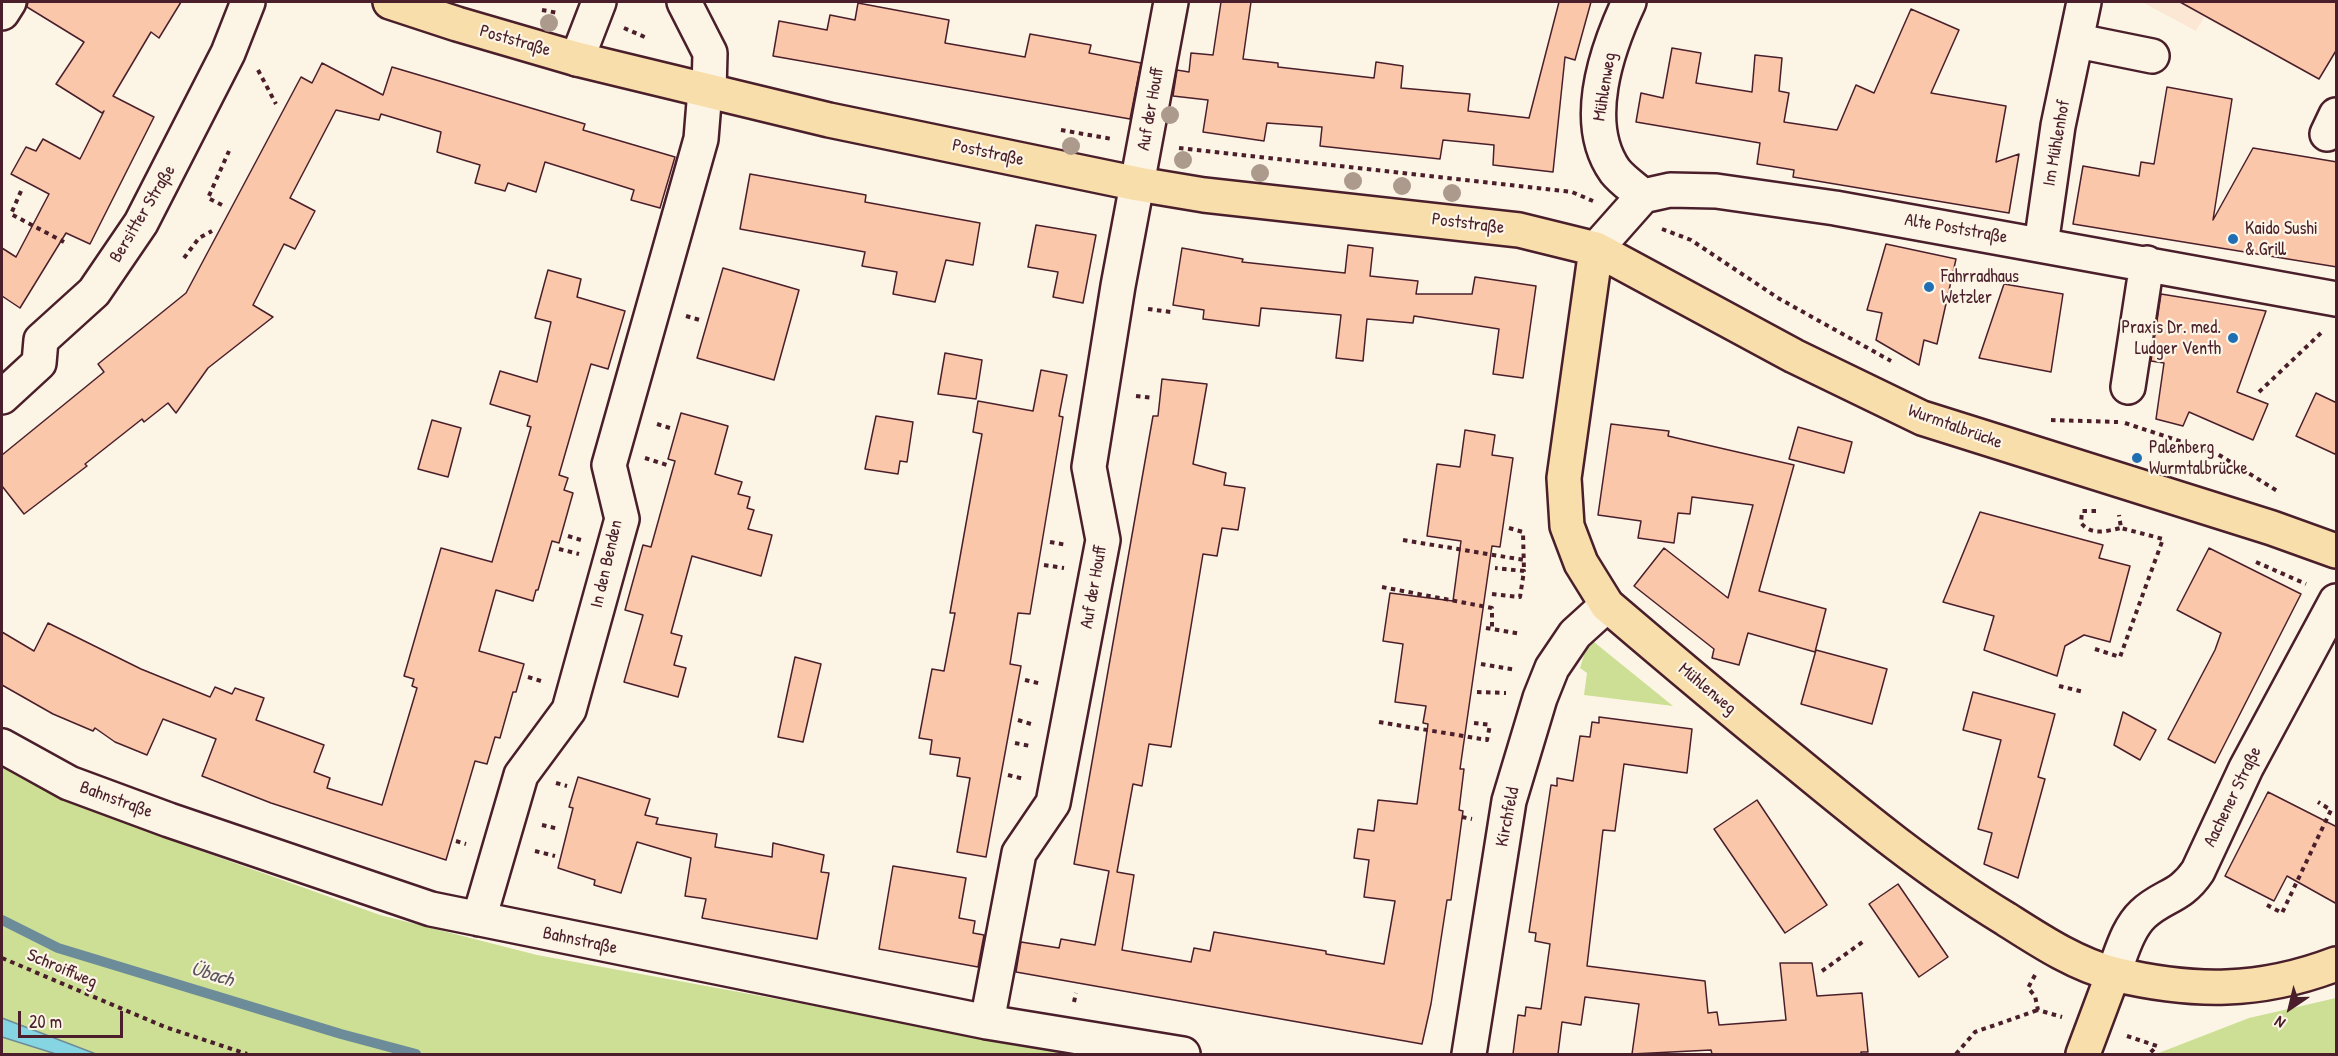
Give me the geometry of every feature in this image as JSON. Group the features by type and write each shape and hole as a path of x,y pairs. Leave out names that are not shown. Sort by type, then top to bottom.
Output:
{"main road":[{"name":"Poststraße","path":"390,2 457,24 577,58 707,91 829,120 1138,184 1204,195 1519,230 1596,249"},
{"name":"Wurmtalbrücke","path":"1596,249 1794,356 1922,418 2272,528 2337,551"},
{"name":"Mühlenweg","path":"1596,249 1564,478 1567,526 1581,563 1607,605 1873,827 1948,884 2079,961 2114,974 2197,988 2252,987 2305,976 2337,964"},
{"path":"2083,1054 2114,974"}],"street":[{"path":"2,13 9,2"},
{"name":"Bersitter Straße","path":"2,397 39,363 41,340 94,292 141,223 228,53 248,2"},
{"path":"577,58 599,2"},
{"name":"In den Benden","path":"479,919 521,775 569,710 622,519 609,465 701,139 707,91 710,53 684,2"},
{"name":"Auf der Houff","path":"987,1022 1020,853 1053,803 1103,540 1089,467 1118,286 1171,2"},
{"name":"Mühlenweg","path":"1629,2 1612,39 1598,110 1598,134 1615,171 1643,196"},
{"name":"Im Mühlenhof","path":"2041,245 2058,126 2078,41 2084,2"},
{"path":"2078,41 2152,56"},
{"name":"Alte Poststraße","path":"1643,196 1670,190 1792,200 2335,298"},
{"path":"1596,249 1643,196"},
{"path":"2128,387 2147,263"},
{"name":"Aachener Straße","path":"2114,974 2133,926 2143,914 2188,886 2198,871 2246,768 2337,602"},
{"name":"Kirchfeld","path":"1468,1054 1509,801 1540,698 1552,668 1575,634 1607,605"},
{"name":"Bahnstraße","path":"2,746 69,783 169,820 431,909 987,1022 1183,1054"}],"path":[{"path":"222,205 208,198 229,151"},
{"path":"21,191 11,214 64,242"},
{"path":"184,258 199,238 212,231"},
{"path":"2259,392 2329,325 2335,298"},
{"path":"2049,420 2120,422 2216,453 2284,495"},
{"path":"2095,649 2120,657 2163,539 2121,528 2096,532 2086,529 2081,523 2082,511 2100,512"},
{"path":"2109,512 2119,512 2121,528"},
{"path":"1492,594 1520,597 1524,571 1523,532 1509,528"},
{"path":"1402,540 1524,560"},
{"path":"2250,559 2304,583"},
{"path":"1495,568 1524,571"},
{"path":"1382,587 1491,608 1492,629"},
{"path":"1486,628 1521,634"},
{"path":"1481,664 1516,670"},
{"path":"2058,686 2084,692"},
{"path":"1477,692 1514,694"},
{"path":"1379,722 1487,740 1490,725"},
{"path":"1474,723 1490,725 1500,722"},
{"path":"2266,905 2282,913 2291,896 2331,810 2318,802"},
{"path":"1822,971 1864,941"},
{"name":"Schroiffweg","path":"2,958 165,1027 247,1054"},
{"path":"1956,1054 1975,1032 2038,1010"}],"shaded area":[{"path":"2142,2 2289,2 2263,49 2204,17 2196,31"}],"green space":[{"path":"1589,638 1673,706 1584,695 1587,673 1580,668"},
{"path":"2,765 26,779 176,842 380,915 537,955 1077,1054 96,1054 2,1018"},
{"path":"2336,998 2336,1054 2156,1054 2249,1018"},
{"path":"2,1037 56,1054 2,1054"}],"water":[{"path":"2,1018 96,1054 56,1054 2,1037"}],"building":[{"path":"28,2 181,2 159,38 151,32 113,96 154,117 90,244 66,233 20,308 2,296 2,248 16,257 49,194 11,174 26,147 36,151 43,139 80,159 104,111 102,113 56,84 84,42 27,7"},
{"path":"1221,2 1251,2 1243,59 1278,63 1278,67 1374,78 1376,62 1403,66 1401,88 1470,94 1468,111 1529,118 1559,2 1591,2 1575,60 1565,57 1553,172 1493,165 1494,145 1443,140 1440,159 1320,146 1322,127 1267,123 1264,141 1203,132 1208,100 1173,96 1177,70 1189,72 1191,53 1213,55"},
{"path":"2180,2 2337,2 2337,49 2319,79"},
{"path":"858,3 949,20 945,43 1025,57 1030,34 1091,45 1089,53 1141,63 1130,119 773,56 779,21 827,30 830,15 855,20"},
{"path":"1911,9 1959,30 1931,93 2006,106 1996,162 2019,154 2009,213 1793,177 1794,170 1757,164 1760,143 1636,122 1641,93 1663,98 1672,48 1701,53 1696,83 1752,92 1755,55 1782,58 1779,91 1789,93 1784,122 1837,130 1856,85 1874,93"},
{"path":"322,63 383,95 392,67 585,124 583,130 675,157 660,208 631,200 634,190 545,162 536,192 508,183 505,191 475,183 480,165 437,152 441,132 381,114 379,120 336,110 290,198 315,211 295,249 284,244 253,305 273,317 208,368 176,413 168,403 144,422 142,419 85,464 87,466 24,514 2,486 2,455 104,372 98,364 186,293 301,77 312,83"},
{"path":"2167,87 2232,99 2213,220 2253,148 2337,162 2337,267 2073,224 2083,166 2139,176 2141,162 2154,164"},
{"path":"750,174 866,195 865,202 980,223 973,265 946,260 935,302 893,294 897,272 862,266 865,252 740,229"},
{"path":"1036,225 1096,235 1083,303 1053,297 1058,272 1028,267"},
{"path":"1886,244 1956,259 1937,344 1924,340 1919,365 1876,340 1882,313 1867,310"},
{"path":"1348,245 1373,248 1370,276 1418,281 1416,294 1472,294 1475,277 1536,286 1523,378 1493,374 1499,329 1414,316 1413,323 1367,319 1363,361 1336,358 1341,315 1261,308 1259,326 1203,319 1204,310 1173,305 1182,248 1243,259 1242,262 1345,273"},
{"path":"723,268 799,290 774,380 697,358"},
{"path":"548,270 581,279 577,297 625,311 608,369 591,364 559,475 568,478 564,490 573,493 559,543 552,541 533,601 496,590 479,651 524,664 516,692 513,692 500,738 495,737 487,764 475,761 446,860 271,803 202,776 216,739 163,719 147,755 115,742 95,728 93,731 53,714 2,685 2,632 34,651 48,623 141,669 210,697 215,687 232,694 235,688 264,698 256,720 324,745 314,772 330,778 327,788 382,805 417,688 412,686 414,679 404,676 441,548 492,562 531,427 527,426 530,416 490,404 500,371 537,382 551,322 535,318"},
{"path":"2004,284 2063,294 2051,372 1979,358"},
{"path":"2161,294 2266,311 2237,392 2268,404 2253,440 2189,412 2183,426 2156,419 2164,363 2151,361"},
{"path":"945,353 982,360 976,399 938,394"},
{"path":"1041,370 1067,375 1059,416 1063,417 1030,614 1018,613 1010,664 1021,666 986,857 957,852 970,778 957,776 960,758 930,754 932,740 919,738 932,669 944,671 955,613 950,613 982,434 973,432 978,401 1033,411"},
{"path":"1162,379 1207,384 1193,464 1226,473 1224,485 1245,488 1238,530 1222,528 1217,556 1203,554 1171,747 1149,744 1142,786 1133,784 1117,872 1134,875 1122,950 1191,962 1194,948 1210,951 1214,932 1326,951 1326,954 1384,964 1395,901 1364,897 1369,860 1354,858 1358,829 1374,831 1378,800 1417,804 1428,724 1423,723 1426,706 1395,702 1403,644 1383,641 1390,593 1453,601 1461,541 1427,536 1437,464 1460,467 1465,430 1495,435 1492,455 1513,458 1500,547 1492,546 1460,769 1464,769 1459,810 1463,811 1451,900 1447,900 1431,1004 1422,1044 1016,972 1021,942 1059,948 1061,939 1095,945 1109,871 1074,864 1153,416 1158,416"},
{"path":"2316,393 2337,403 2337,455 2296,436"},
{"path":"681,413 728,426 715,474 742,482 738,494 750,497 747,508 754,510 748,529 772,535 761,576 692,556 671,633 682,636 674,665 686,668 678,697 624,682 643,615 625,610 643,545 651,547 675,461 668,459"},
{"path":"876,416 913,422 907,462 900,461 898,474 865,469"},
{"path":"432,420 461,428 448,477 418,469"},
{"path":"1611,424 1669,431 1668,436 1794,465 1759,591 1826,609 1815,652 1748,633 1739,665 1712,658 1714,649 1634,586 1664,548 1728,598 1753,505 1692,497 1690,514 1678,513 1674,543 1638,538 1641,521 1598,515"},
{"path":"1798,427 1852,442 1844,473 1789,459"},
{"path":"1980,512 2103,545 2099,558 2130,566 2110,642 2084,635 2065,646 2057,676 1984,650 1994,616 1943,602"},
{"path":"2209,548 2301,594 2215,763 2168,739 2215,650 2221,633 2177,610"},
{"path":"1816,650 1887,669 1872,724 1801,704"},
{"path":"795,657 821,664 803,742 778,737"},
{"path":"1973,692 2055,714 2038,777 2045,779 2018,878 1984,864 1992,833 1978,829 2001,740 1963,730"},
{"path":"2123,712 2156,730 2140,760 2114,745"},
{"path":"1599,717 1692,729 1687,773 1624,764 1615,831 1603,830 1587,966 1705,981 1708,1013 1717,1012 1719,1025 1786,1020 1780,963 1812,963 1817,996 1862,993 1868,1052 1861,1052 1861,1054 1712,1054 1711,1050 1632,1054 1639,1004 1585,997 1581,1025 1562,1022 1558,1054 1513,1054 1518,1015 1525,1016 1526,1007 1541,1009 1550,944 1535,941 1536,933 1529,932 1551,785 1557,786 1557,778 1573,781 1580,736 1590,737 1592,722 1599,723"},
{"path":"578,777 650,799 645,815 658,818 656,824 717,834 715,847 772,857 773,843 824,855 821,872 829,873 817,939 702,918 706,899 685,896 691,858 637,842 621,893 594,885 595,880 558,868 573,808 569,807"},
{"path":"2268,792 2337,827 2337,904 2287,876 2274,901 2225,876"},
{"path":"1757,800 1827,905 1785,933 1714,829"},
{"path":"893,866 966,878 959,918 975,921 973,933 984,935 978,967 879,949"},
{"path":"1898,884 1948,957 1919,977 1869,904"}],"waterway":[{"name":"Übach","path":"2,920 58,948 341,1034 416,1054"}],"place":[{"name":"Kaido Sushi & Grill","path":"2233,239"},
{"name":"Fahrradhaus Wetzler","path":"1929,287"},
{"name":"Praxis Dr. med. Ludger Venth","path":"2233,338"},
{"name":"Palenberg Wurmtalbrücke","path":"2137,458"}]}
